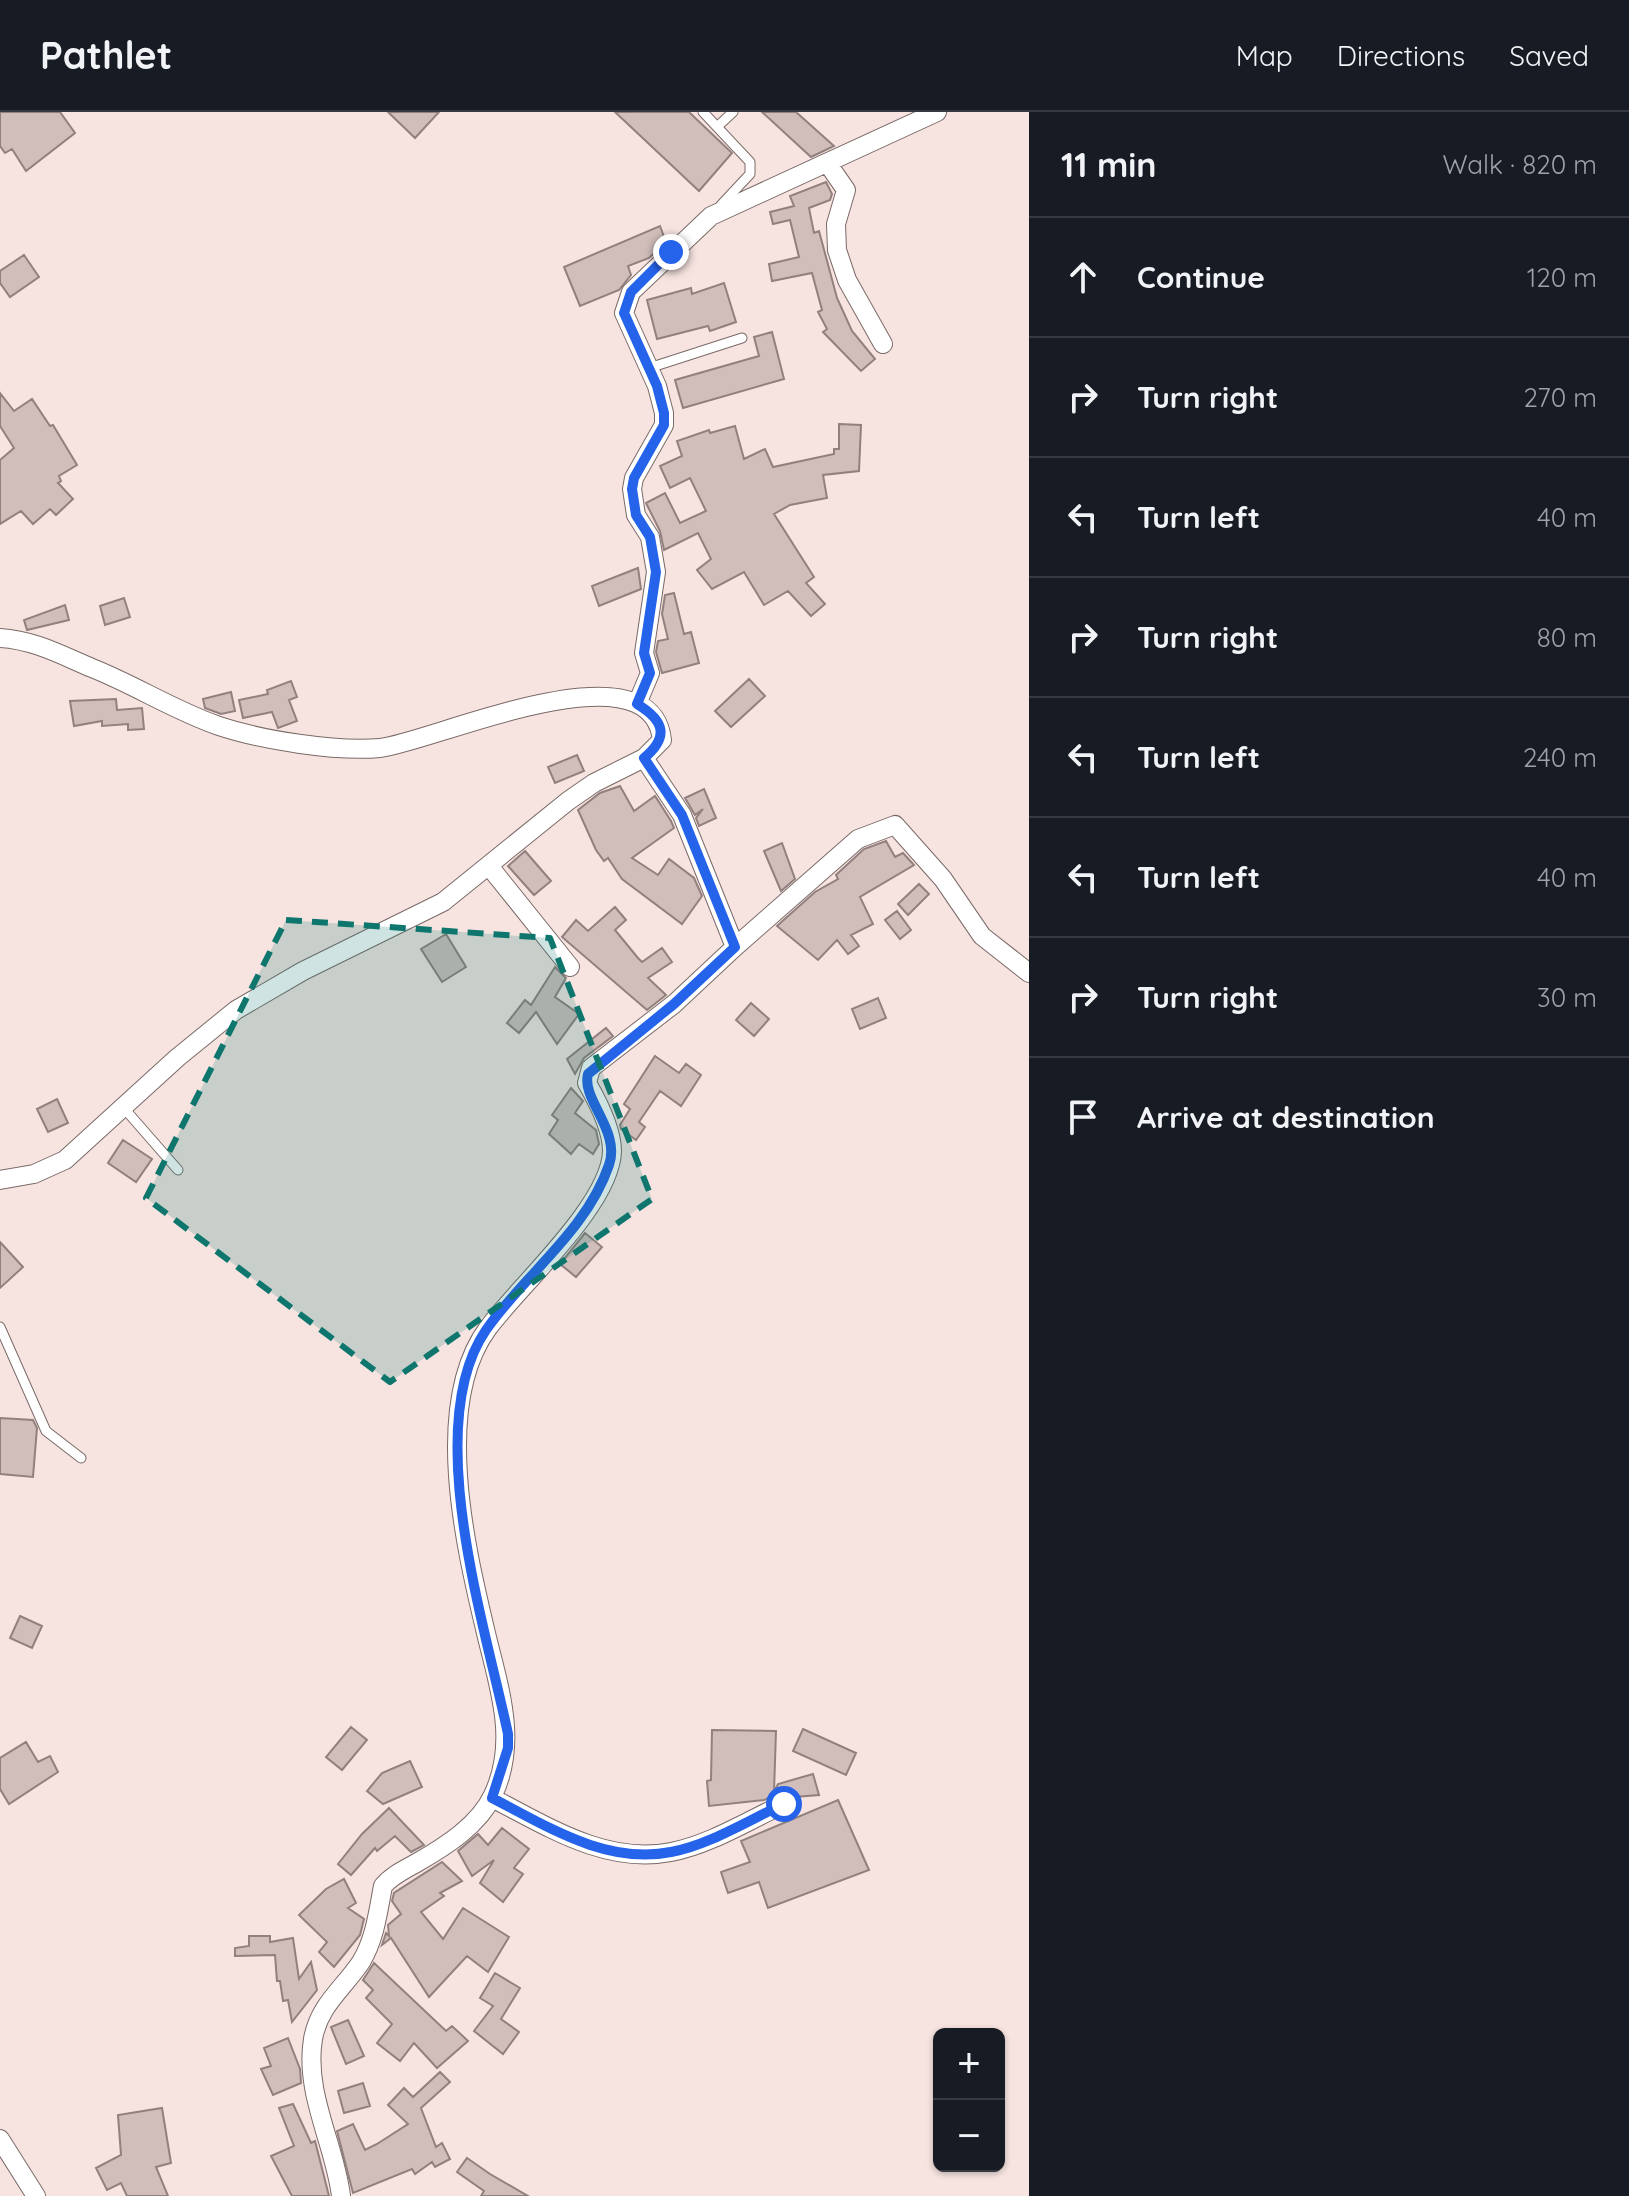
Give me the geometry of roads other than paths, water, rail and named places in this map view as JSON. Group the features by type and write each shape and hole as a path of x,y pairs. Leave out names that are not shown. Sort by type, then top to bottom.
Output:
{"street":[{"path":"637,704 650,673 644,653 656,572 650,537 636,515 632,489 634,478 664,425 663,402 624,313 625,303 631,292 711,216 750,195 828,164 937,112"},
{"path":"828,164 846,190 835,234 842,265 883,344"},
{"path":"0,638 65,655 218,725 324,746 361,748 398,744 565,698 600,696 637,704 655,720 661,733 659,745 644,758 579,793 489,866 422,914 256,997 199,1039 65,1160 34,1174 0,1180"},
{"path":"644,758 682,815 735,947"},
{"path":"341,2196 314,2086 312,2051 316,2028 331,1995 360,1963 371,1942 383,1886 454,1841 492,1798 508,1748 508,1734 459,1496 460,1421 470,1365 487,1330 581,1218 610,1163 612,1149 606,1124 587,1083 591,1068 674,1004 858,839 895,825 943,879 982,936 1029,973"},
{"path":"489,866 570,967"},
{"path":"492,1798 568,1837 635,1856 682,1849 784,1804"},
{"path":"0,2139 36,2196"}],"lane":[{"path":"703,112 748,157 752,169 711,216"},
{"path":"718,126 733,112"},
{"path":"649,368 742,338"},
{"path":"123,1107 178,1170"},
{"path":"0,1327 46,1431 81,1458"}]}
